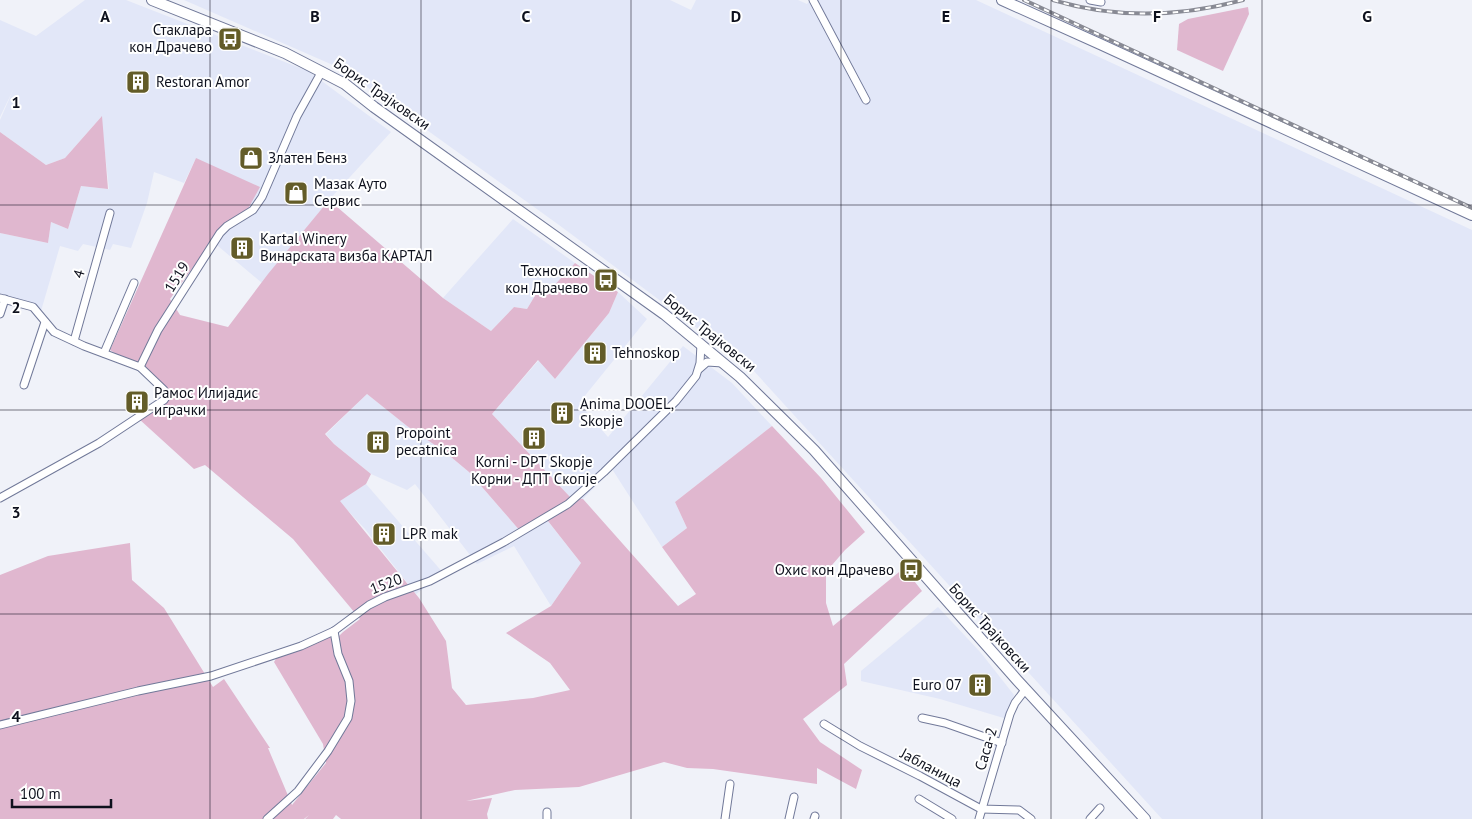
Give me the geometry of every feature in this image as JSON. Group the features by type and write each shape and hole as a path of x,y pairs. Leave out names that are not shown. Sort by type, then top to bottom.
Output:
{"main road":[{"name":"Борис Трајковски","path":"152,0 235,32 322,71 345,84 374,107 634,292 726,364 814,450 1026,690 1145,819"},
{"path":"1002,0 1472,215"}],"street":[{"path":"813,0 866,100"},
{"path":"1090,0 1101,2"},
{"name":"1519","path":"140,366 158,330 220,233 227,226 253,210 262,197 297,116 322,71"},
{"name":"4","path":"74,341 110,214"},
{"path":"104,353 134,284"},
{"path":"0,314 2,299 34,307 54,332 124,362 140,366 164,390 166,397 100,443 0,498"},
{"path":"24,385 46,322"},
{"name":"1520","path":"0,725 138,691 211,676 301,646 334,631 369,605 384,597 430,581 510,538 568,504 604,472 676,401 693,381 699,369 701,344"},
{"path":"699,369 707,362 726,364"},
{"path":"267,819 298,791 328,751 348,718 351,701 349,681 338,654 334,631"},
{"name":"Саса-2","path":"979,819 1010,714 1015,703 1026,690"},
{"path":"922,718 945,723 1002,743"},
{"name":"Јабланица","path":"824,724 860,746 981,809 1019,810 1031,819"},
{"path":"725,819 730,784"},
{"path":"789,819 794,797"},
{"path":"918,799 952,819"},
{"path":"1090,819 1100,808"}],"shaded area":[{"path":"85,0 126,0 308,71 391,132 329,200 262,283 212,241 196,158 184,183 154,172 147,203 131,248 113,244 110,250 83,244 78,251 60,246 41,311 0,300 0,233 48,243 51,222 68,229 81,186 109,189 101,117 65,158 46,165 0,132 0,120 14,88 0,117 0,20 36,36"},
{"path":"184,0 670,0 691,10 696,0 798,0 807,4 810,0 976,0 1472,230 1472,819 1162,819 753,370 559,225 342,69"},
{"path":"1248,7 1249,14 1223,71 1177,50 1179,24 1188,19"},
{"path":"102,116 108,189 81,186 68,229 51,222 48,243 0,233 0,132 46,165 65,158"},
{"path":"196,158 260,187 248,209 212,241 170,299 180,315 228,327 268,274 329,200 443,298 491,331 514,307 527,309 536,294 548,292 575,263 618,292 609,313 555,379 538,360 492,414 571,498 583,499 678,606 696,594 662,547 687,528 675,502 772,426 821,478 865,532 845,550 826,572 826,603 833,626 904,568 922,591 844,664 847,685 803,719 820,742 862,770 856,789 817,768 817,784 713,769 687,768 664,762 579,787 515,790 466,801 492,798 487,814 488,819 341,819 336,815 333,819 305,819 309,815 304,819 0,819 0,575 48,556 130,543 132,580 164,608 213,687 224,679 270,748 268,748 292,805 326,763 323,744 274,662 281,651 329,633 339,636 360,619 293,539 205,465 194,469 139,419 173,397 163,384 110,350","holes":["367,394 407,426 445,452 469,472 521,532 544,516 581,563 551,606 506,633 550,663 570,690 533,698 466,705 452,688 446,641 419,598 340,501 366,484 371,474 334,444 325,434"]},
{"path":"513,219 575,263 548,292 536,294 527,309 514,307 491,331 443,298"},
{"path":"618,292 647,319 579,403 608,437 683,346 732,383 772,426 675,502 687,528 662,547 612,469 583,499 571,498 492,414 539,360 555,379 609,313"},
{"path":"367,394 469,472 521,532 543,515 581,563 551,606 514,546 477,564 415,484 407,490 371,474 334,444 326,434"},
{"path":"366,484 444,574 416,594 365,529 339,501"},
{"path":"938,607 981,653 1014,695 1007,719 940,699 861,681 861,671"}],"railway":[{"path":"1024,0 1472,208"},
{"path":"1053,0 1077,6 1124,13 1196,10 1243,0"}],"place":[{"name":"Стаклара кон Драчево","path":"230,39"},
{"name":"Restoran Amor","path":"138,82"},
{"name":"Златен Бенз","path":"251,158"},
{"name":"Мазак Ауто Сервис","path":"296,193"},
{"name":"Kartal Winery Винарската визба КАРТАЛ","path":"242,248"},
{"name":"Техноскоп кон Драчево","path":"606,280"},
{"name":"Tehnoskop","path":"595,353"},
{"name":"Рамос Илијадис играчки","path":"137,402"},
{"name":"Anima DOOEL, Skopje","path":"562,413"},
{"name":"Korni - DPT Skopje Корни - ДПТ Скопје","path":"534,438"},
{"name":"Propoint pecatnica","path":"378,442"},
{"name":"LPR mak","path":"384,534"},
{"name":"Охис кон Драчево","path":"911,570"},
{"name":"Euro 07","path":"980,685"}]}
